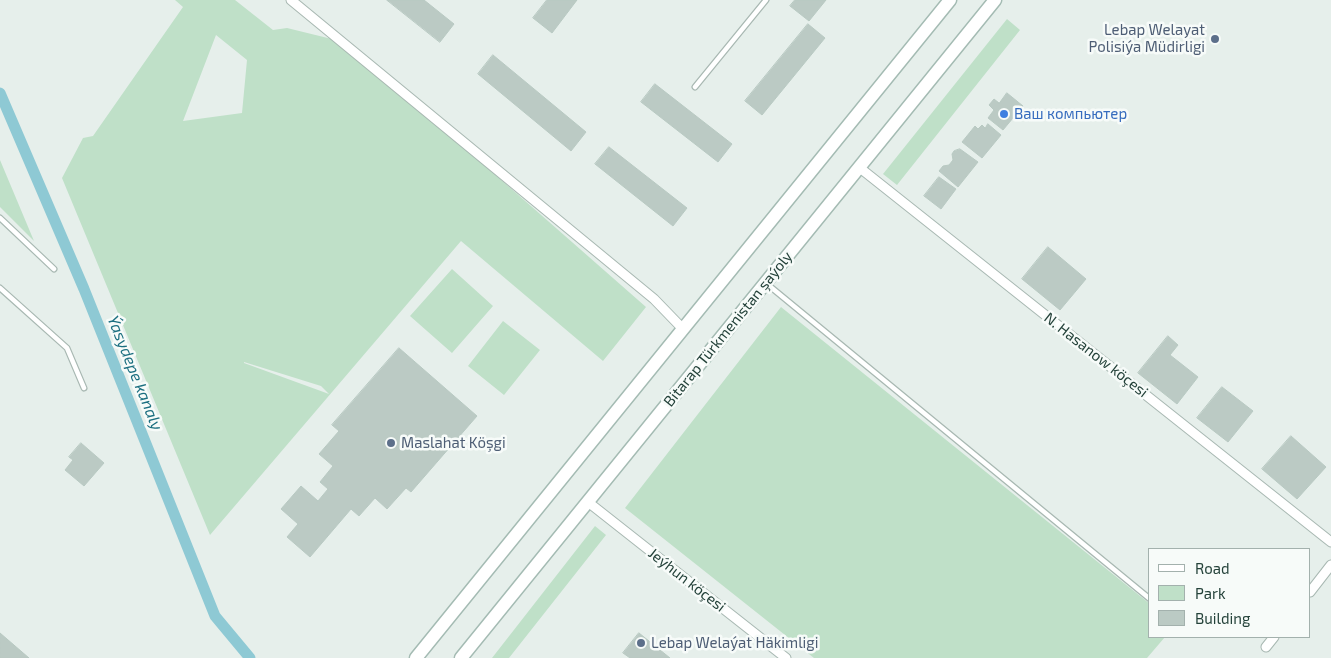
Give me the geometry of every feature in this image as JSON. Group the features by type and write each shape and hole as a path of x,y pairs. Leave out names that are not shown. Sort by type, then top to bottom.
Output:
{"main road":[{"path":"416,658 950,0"},
{"name":"Bitarap Türkmenistan şaýoly","path":"461,658 995,0"}],"street":[{"path":"291,0 654,299 683,329"},
{"name":"N. Hasanow köçesi","path":"860,168 1331,542"},
{"name":"Jeýhun köçesi","path":"588,502 786,658"},
{"path":"1311,591 1331,565"},
{"path":"1266,646 1273,638"}],"lane":[{"path":"695,87 766,0"},
{"path":"0,218 54,269"},
{"path":"766,283 1148,597"},
{"path":"0,288 68,348 84,388"}],"green space":[{"path":"175,0 235,0 273,30 287,28 344,42 646,307 603,361 461,241 210,535 62,178 83,138 93,136 183,7","holes":["216,35 247,60 242,113 183,121","244,363 321,386 329,394"]},
{"path":"1007,19 1020,30 897,185 883,174"},
{"path":"0,160 34,241 0,207"},
{"path":"452,269 493,306 452,353 410,316"},
{"path":"781,307 1148,602 1148,638 1164,638 1147,658 814,658 625,508"},
{"path":"503,321 540,350 504,395 468,366"},
{"path":"595,526 606,535 509,658 492,658"}],"building":[{"path":"387,0 424,0 454,24 440,42"},
{"path":"547,0 577,0 552,33 533,18"},
{"path":"795,0 826,0 809,21 790,6"},
{"path":"808,24 825,38 762,115 745,101"},
{"path":"493,55 586,132 571,151 478,74"},
{"path":"655,84 732,144 718,162 641,102"},
{"name":"Ваш компьютер","path":"1007,93 1023,106 1003,130 988,118 994,110 989,105 994,99 999,103"},
{"path":"988,124 1001,135 982,158 962,142 975,126 978,129 982,125 985,128"},
{"path":"609,147 687,208 673,226 595,164"},
{"path":"960,149 978,162 958,187 939,171 943,166 949,165 953,160 952,154 954,151"},
{"path":"939,177 956,189 941,209 924,196"},
{"path":"1048,247 1086,279 1060,310 1022,279"},
{"path":"1168,336 1178,345 1170,355 1198,377 1177,404 1138,373"},
{"name":"Maslahat Köşgi","path":"399,348 477,416 411,492 406,488 387,509 375,498 359,516 351,509 310,557 287,537 298,524 281,509 301,486 318,501 328,489 320,482 333,466 319,454 339,431 332,425"},
{"path":"1222,387 1253,411 1228,442 1197,418"},
{"path":"1291,436 1326,467 1297,499 1262,469"},
{"path":"81,443 104,463 84,486 65,470 73,460 69,457"},
{"path":"0,633 29,658 0,658"},
{"name":"Lebap Welaýat Häkimligi","path":"639,633 670,658 630,658 623,653"}],"waterway":[{"name":"Ýasydepe kanaly","path":"0,93 84,289 215,616 250,658"}],"place":[{"name":"Lebap Welayat Polisiýa Müdirligi","path":"1215,39"},
{"name":"Ваш компьютер","path":"1004,114"},
{"name":"Maslahat Köşgi","path":"391,443"},
{"name":"Lebap Welaýat Häkimligi","path":"641,643"}]}
